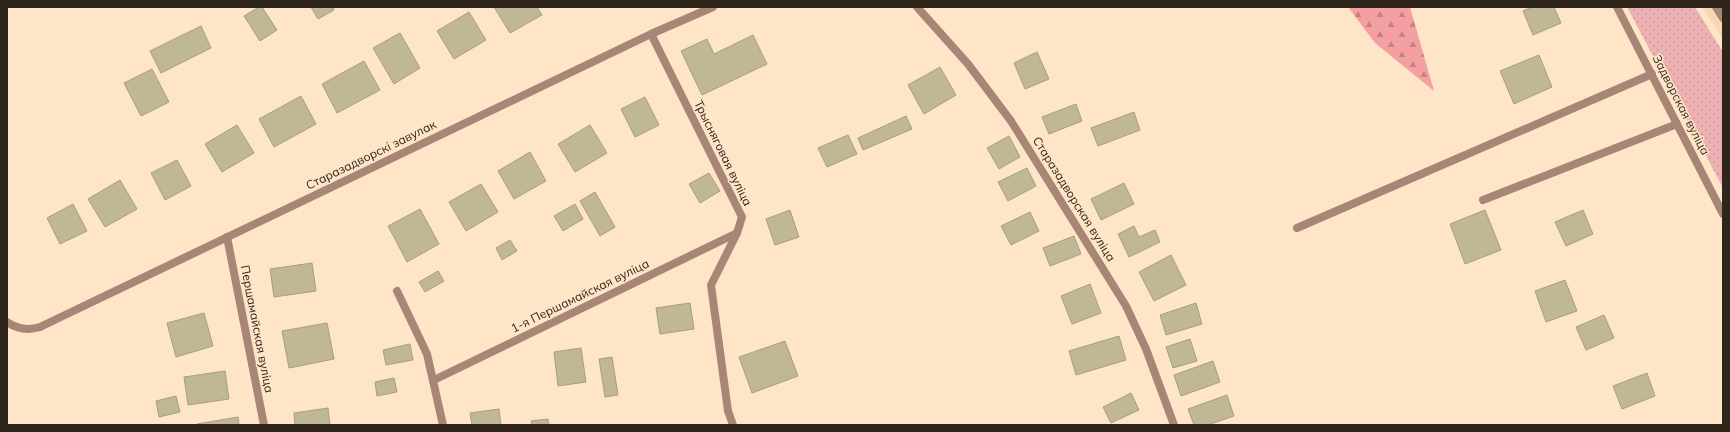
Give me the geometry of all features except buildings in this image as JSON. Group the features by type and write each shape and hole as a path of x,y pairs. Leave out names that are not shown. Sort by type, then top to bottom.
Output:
{"street":[{"name":"Старазадворскі завулак","path":"7,322 22,329 40,327 651,34 713,7"},
{"name":"Старазадворская вуліца","path":"917,7 968,64 1011,121 1126,306 1146,349 1174,425"},
{"name":"Задворская вуліца","path":"1617,7 1723,214"},
{"path":"1716,7 1723,18"},
{"name":"Трысняговая вуліца","path":"651,34 742,217 737,233 710,285 728,411 733,425"},
{"path":"1297,228 1652,74"},
{"path":"1483,200 1677,124"},
{"name":"1-я Першамайская вуліца","path":"434,380 737,233"},
{"name":"Першамайская вуліца","path":"227,237 264,425"},
{"path":"397,291 427,354 443,425"}],"shaded area":[{"path":"1627,7 1695,7 1723,52 1723,188"},
{"path":"1702,7 1723,7 1723,40"}],"green space":[{"path":"1348,7 1410,7 1434,91 1375,43"}]}
